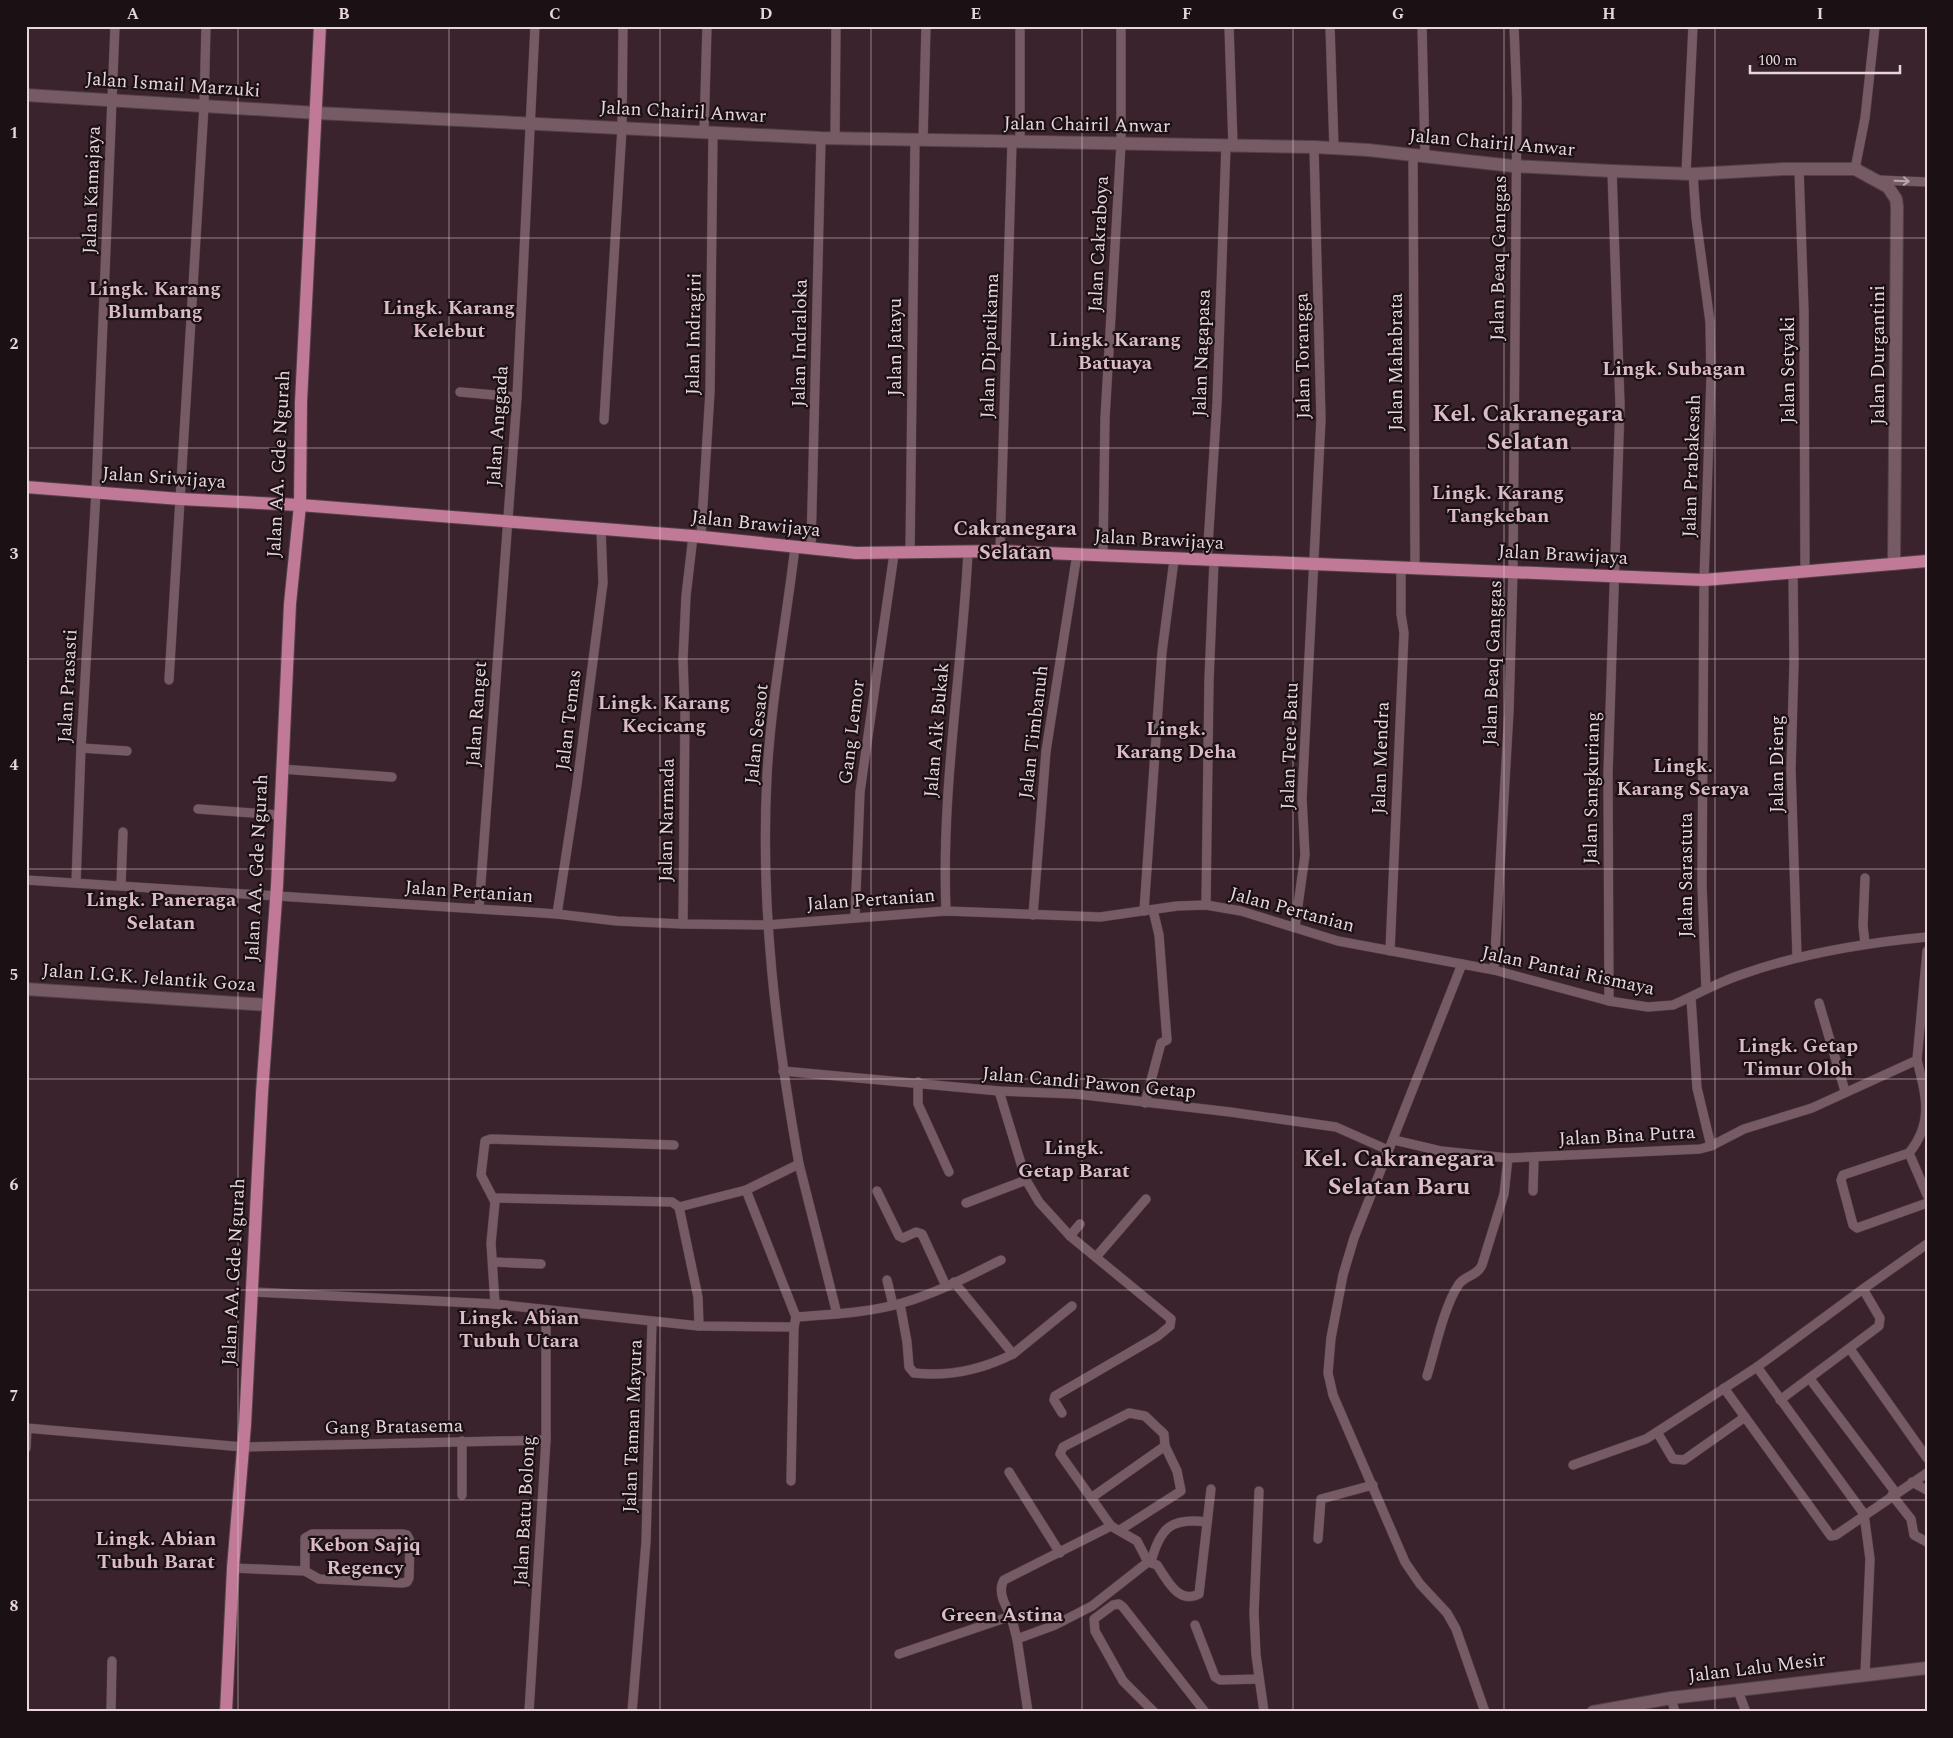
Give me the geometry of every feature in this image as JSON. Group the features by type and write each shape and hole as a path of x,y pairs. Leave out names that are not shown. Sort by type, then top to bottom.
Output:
{"main road":[{"name":"Jalan AA. Gde Ngurah","path":"226,1712 233,1568 243,1447 268,1005 276,897 290,604 300,505 301,392 320,26"},
{"name":"Jalan Sriwijaya","path":"26,487 180,499 300,505"},
{"name":"Jalan Brawijaya","path":"300,505 697,536 811,549 894,554 1000,551 1174,560 1415,567 1704,580 1927,561"}],"street":[{"name":"Jalan Kamajaya","path":"96,492 115,26"},
{"path":"169,680 204,106 206,26"},
{"name":"Jalan Anggada","path":"508,522 535,26"},
{"path":"604,420 622,128 623,26"},
{"name":"Jalan Indragiri","path":"697,536 710,392 706,26"},
{"path":"835,138 836,26"},
{"name":"Jalan Jatayu","path":"910,553 919,140 926,26"},
{"name":"Jalan Dipatikama","path":"1000,551 1020,26"},
{"name":"Jalan Cakraboya","path":"1103,556 1106,418 1121,144 1121,26"},
{"name":"Jalan Nagapasa","path":"1206,905 1210,561 1229,145 1229,26"},
{"path":"1330,26 1334,148"},
{"name":"Jalan Mahabrata","path":"1415,567 1422,26"},
{"name":"Jalan Beaq Ganggas","path":"1494,970 1509,711 1513,572 1516,166 1514,26"},
{"name":"Jalan Prabakesah","path":"1693,26 1690,173 1710,322 1710,468 1704,580"},
{"path":"1856,169 1865,118 1875,26"},
{"name":"Jalan Ismail Marzuki","path":"26,95 316,113"},
{"name":"Jalan Chairil Anwar","path":"316,113 822,138 1314,146 1516,166 1690,173 1856,169"},
{"name":"Jalan Indraloka","path":"811,549 822,138"},
{"name":"Jalan Torangga","path":"1314,146 1322,419 1315,565"},
{"name":"Jalan Setyaki","path":"1799,169 1804,311 1799,572"},
{"name":"Jalan Durgantini","path":"1856,169 1888,187 1896,199 1897,206 1894,564"},
{"path":"1612,170 1620,405 1615,576"},
{"path":"1878,180 1927,182"},
{"path":"460,392 516,397"},
{"name":"Jalan Prasasti","path":"76,883 81,748 96,492"},
{"name":"Jalan Ranget","path":"479,909 508,522"},
{"name":"Jalan Temas","path":"557,914 577,784 603,583 601,529"},
{"name":"Jalan Narmada","path":"682,924 685,716 683,658 686,596 697,536"},
{"name":"Jalan Sesaot","path":"795,547 767,775 767,926 783,1071 799,1164 837,1314"},
{"name":"Jalan Aik Bukak","path":"946,911 944,846 948,777 968,552"},
{"name":"Gang Lemor","path":"855,917 860,792 894,554"},
{"name":"Jalan Timbanuh","path":"1033,915 1046,751 1077,554"},
{"path":"1145,1103 1161,1043 1167,1040 1159,935 1148,910 1162,652 1174,560"},
{"name":"Jalan Tete Batu","path":"1295,927 1305,855 1302,798 1315,565"},
{"name":"Jalan Mendra","path":"1390,951 1404,633 1402,567"},
{"name":"Jalan Dieng","path":"1797,957 1791,769 1799,572"},
{"name":"Jalan Sangkuriang","path":"1609,1000 1608,774 1615,576"},
{"name":"Jalan Sarastuta","path":"1704,580 1702,885 1706,989"},
{"path":"81,748 127,751"},
{"path":"281,769 392,777"},
{"path":"198,809 279,815"},
{"path":"122,885 123,832"},
{"path":"1865,878 1862,926 1865,942"},
{"name":"Jalan Pertanian","path":"26,880 557,914 617,921 767,926 855,917 946,911 1095,917 1206,905 1241,911 1338,941 1462,964"},
{"name":"Jalan Pantai Rismaya","path":"1462,964 1494,970 1609,1000 1660,1008 1691,998 1706,989 1742,974 1797,957 1865,942 1927,937"},
{"path":"1927,951 1916,1060 1926,1095 1925,1126 1909,1153 1842,1177 1841,1184 1854,1225 1861,1228 1927,1203"},
{"path":"1462,964 1354,1238 1343,1276 1331,1338 1328,1365 1330,1386 1405,1562 1420,1584 1446,1612 1456,1629 1473,1672 1485,1712"},
{"name":"Jalan I.G.K. Jelantik Goza","path":"26,988 268,1005"},
{"path":"1691,998 1697,1088 1711,1146"},
{"path":"1820,1003 1844,1091"},
{"name":"Jalan Bina Putra","path":"1394,1140 1441,1151 1508,1158 1656,1152 1711,1146 1744,1129 1812,1108 1844,1091 1916,1060"},
{"name":"Jalan Candi Pawon Getap","path":"783,1071 999,1091 1076,1094 1230,1112 1336,1127 1388,1150"},
{"path":"918,1082 918,1104 949,1172"},
{"path":"999,1091 1026,1180 1050,1216 1111,1271 1168,1316 1170,1326 1158,1336 1055,1396 1054,1400 1062,1413"},
{"path":"495,1304 491,1243 494,1198 481,1175 485,1141 491,1139 674,1146"},
{"path":"1909,1153 1927,1195"},
{"path":"1427,1376 1443,1323 1458,1286 1476,1274 1482,1265 1504,1194 1508,1158"},
{"path":"1532,1191 1534,1158"},
{"path":"679,1207 746,1190 799,1164"},
{"path":"966,1203 1026,1180"},
{"path":"746,1190 796,1317 794,1327 791,1481"},
{"path":"877,1190 899,1236 903,1238 916,1232 922,1234 950,1284 1013,1354"},
{"path":"494,1198 672,1202 679,1207 698,1297 699,1326"},
{"path":"1096,1256 1146,1199"},
{"path":"1070,1236 1080,1224"},
{"path":"1573,1465 1646,1439 1757,1367 1862,1289 1927,1244"},
{"path":"796,1317 837,1314 897,1304 950,1284 1001,1260"},
{"path":"493,1262 541,1264"},
{"path":"887,1280 897,1304 907,1342 909,1367 914,1373 966,1371 996,1362 1013,1354 1072,1306"},
{"path":"1780,1400 1879,1326 1880,1323 1862,1289"},
{"name":"Jalan Taman Mayura","path":"252,1292 495,1304 652,1321 646,1542 632,1712"},
{"name":"Jalan Batu Bolong","path":"529,1712 546,1440 549,1311"},
{"path":"652,1321 699,1326 794,1327"},
{"path":"1850,1348 1927,1458"},
{"path":"1757,1367 1864,1514 1870,1559 1865,1674"},
{"path":"1810,1379 1911,1518 1914,1535 1927,1542"},
{"path":"1724,1388 1830,1535 1836,1535 1927,1472"},
{"path":"1120,1530 1180,1491 1177,1471 1164,1446 1164,1434 1158,1426 1145,1416 1129,1413 1063,1447 1060,1454 1111,1526 1137,1541 1149,1562 1157,1565 1177,1592 1187,1596 1199,1594 1211,1489"},
{"path":"1657,1432 1673,1459 1684,1460 1745,1417"},
{"path":"26,1448 27,1428"},
{"name":"Gang Bratasema","path":"27,1428 243,1447 546,1440"},
{"path":"462,1441 462,1495"},
{"path":"1091,1498 1164,1446"},
{"path":"1009,1472 1060,1553"},
{"path":"1912,1482 1927,1490"},
{"path":"1318,1539 1321,1499 1373,1485"},
{"path":"1259,1491 1254,1613 1259,1679 1264,1712"},
{"path":"1017,1638 1055,1625 1092,1606 1149,1562 1159,1538 1169,1527 1182,1520 1207,1522"},
{"path":"1028,1712 1017,1638 1011,1616 1002,1596 1002,1584 1004,1580 1111,1526"},
{"path":"233,1568 305,1571 319,1579 405,1583 409,1578 410,1540 407,1535 402,1534 312,1534 305,1538 305,1571"},
{"path":"1154,1712 1123,1681 1095,1631 1094,1620 1115,1604 1123,1607 1205,1712"},
{"path":"899,1654 1011,1616"},
{"path":"1195,1626 1215,1677 1220,1680 1259,1679"},
{"path":"111,1712 112,1661"},
{"name":"Jalan Lalu Mesir","path":"1593,1712 1641,1707 1671,1698 1927,1668"},
{"path":"1738,1691 1746,1712"},
{"path":"1671,1698 1675,1712"}],"district":[{"name":"Lingk. Karang Blumbang","path":"155,300"},
{"name":"Lingk. Karang Kelebut","path":"449,320"},
{"name":"Lingk. Karang Batuaya","path":"1115,352"},
{"name":"Lingk. Subagan","path":"1674,369"},
{"name":"Kel. Cakranegara Selatan","path":"1528,428"},
{"name":"Lingk. Karang Tangkeban","path":"1498,504"},
{"name":"Cakranegara Selatan","path":"1015,541"},
{"name":"Lingk. Karang Kecicang","path":"664,714"},
{"name":"Lingk. Karang Deha","path":"1176,740"},
{"name":"Lingk. Karang Seraya","path":"1683,778"},
{"name":"Lingk. Paneraga Selatan","path":"161,912"},
{"name":"Lingk. Getap Timur Oloh","path":"1798,1058"},
{"name":"Lingk. Getap Barat","path":"1074,1160"},
{"name":"Kel. Cakranegara Selatan Baru","path":"1399,1173"},
{"name":"Lingk. Abian Tubuh Utara","path":"519,1330"},
{"name":"Lingk. Abian Tubuh Barat","path":"156,1550"},
{"name":"Kebon Sajiq Regency","path":"365,1556"},
{"name":"Green Astina","path":"1002,1615"}]}
